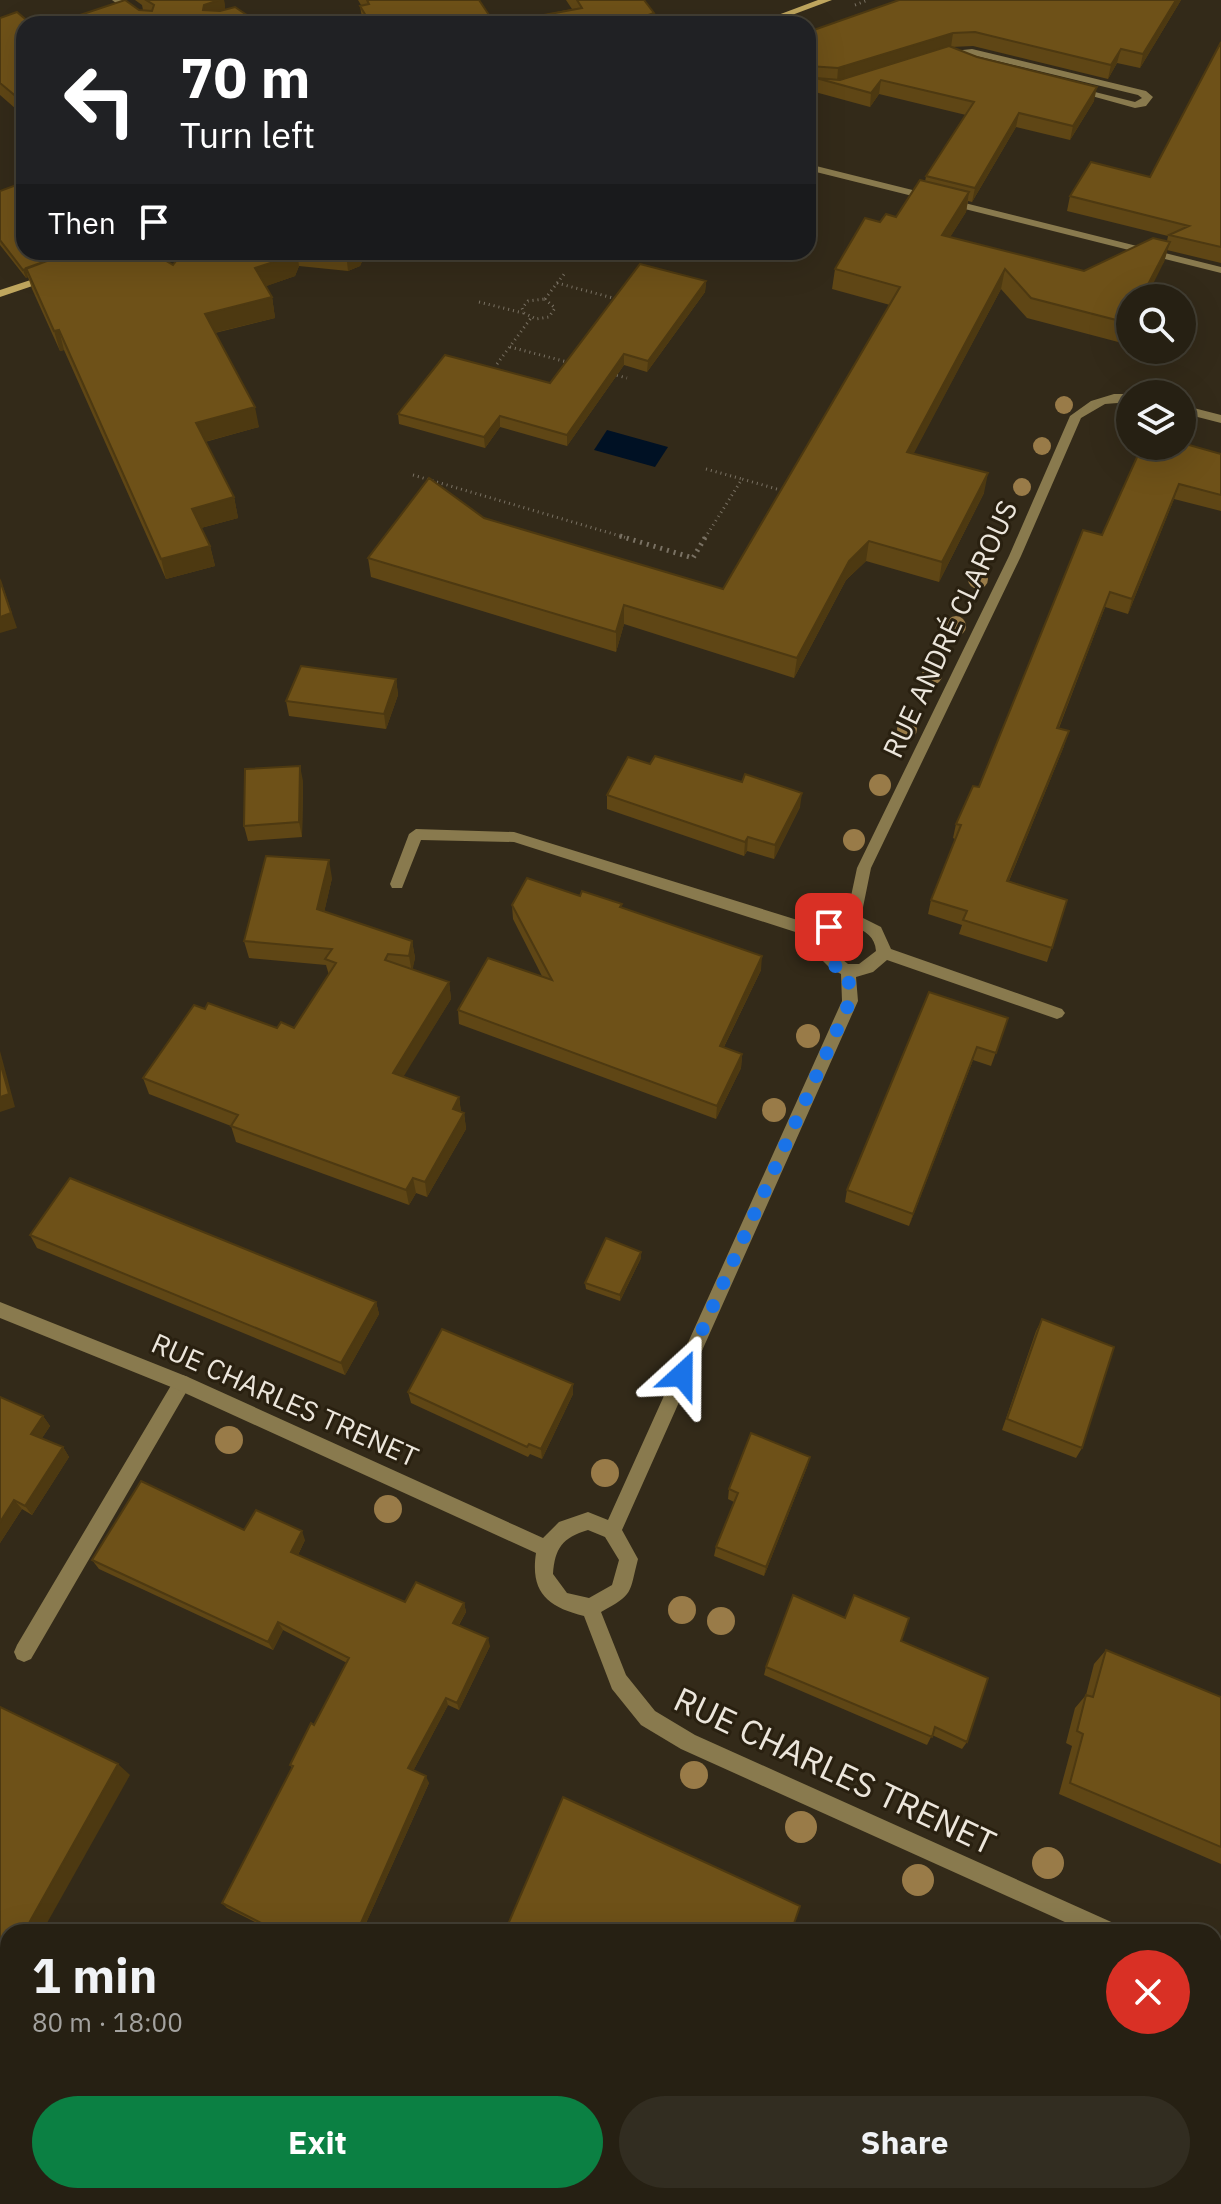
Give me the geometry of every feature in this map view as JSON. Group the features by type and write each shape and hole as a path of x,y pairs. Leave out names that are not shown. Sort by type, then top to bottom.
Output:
{"main road":[{"path":"782,16 827,0"},
{"path":"0,294 59,273"}],"street":[{"path":"117,0 139,16"},
{"path":"933,59 947,54 972,52 1148,97 1142,104 1135,105 1060,87"},
{"path":"947,54 979,66"},
{"path":"816,87 838,88 851,84"},
{"path":"816,169 1221,270"},
{"name":"RUE ANDRÉ CLAROUS","path":"853,920 864,868 1015,556 1076,416 1096,401 1116,399"},
{"path":"1196,413 1221,419"},
{"path":"397,884 416,834 514,837 822,934"},
{"path":"853,920 870,925 884,940 884,953 874,966 848,971 833,965 821,950 822,934 838,922 853,920"},
{"path":"884,953 1057,1013"},
{"path":"612,1531 850,1001 848,971"},
{"name":"RUE CHARLES TRENET","path":"0,1310 182,1383 545,1548"},
{"path":"24,1652 182,1383"},
{"path":"588,1521 612,1531 629,1559 620,1591 590,1608 561,1601 543,1577 545,1548 562,1528 588,1521"},
{"name":"RUE CHARLES TRENET","path":"590,1608 619,1682 648,1718 688,1742 1093,1924"}],"path":[{"path":"545,299 565,273"},
{"path":"557,283 613,298"},
{"path":"479,302 524,313 531,318 545,318 555,311 554,304 545,299 528,301 522,308 524,313"},
{"path":"497,364 531,318"},
{"path":"510,347 583,366"},
{"path":"598,370 627,378"},
{"path":"706,469 800,495"},
{"path":"413,475 693,558 742,479"}],"water":[{"path":"607,430 668,447 655,467 594,450"}],"building":[{"path":"125,0 139,10 152,11 154,5 146,0 219,0 204,5 203,10 220,11 235,7 248,16 77,16"},
{"path":"367,0 479,0 490,16 366,16 360,6 369,4"},
{"path":"577,0 644,0 654,13 646,16 538,16 582,8"},
{"path":"899,0 1176,0 1143,54 1121,49 1111,65 975,32 953,33 838,68 816,66 816,29"},
{"path":"17,12 22,16 16,16 16,96 0,83 0,18"},
{"path":"1221,42 1221,247 1169,235 1189,226 1070,196 1091,162 1150,177"},
{"path":"949,46 977,57 1097,87 1073,126 1019,113 975,188 926,176 974,102 881,80 871,93 816,78 840,80"},
{"path":"920,180 969,192 942,235 1084,271 1153,238 1170,242 1148,284 1116,284 1116,320 1031,298 1005,269 907,452 988,473 942,562 869,541 849,561 797,658 624,605 616,632 368,558 429,478 484,518 723,589 900,287 835,269 865,218 880,222 886,214 896,217"},
{"path":"16,185 16,260 50,260 23,270 0,240 0,191"},
{"path":"48,260 165,260 173,265 177,260 280,260 255,268 272,297 205,314 255,407 196,423 234,497 192,509 210,546 161,559 59,330 54,331 26,268"},
{"path":"640,264 706,281 648,361 624,354 567,435 500,416 484,437 398,414 445,355 550,383"},
{"path":"1196,447 1221,454 1221,495 1179,484 1132,599 1110,592 1057,728 1069,731 1007,881 1067,900 1052,948 963,920 967,911 931,900 961,825 956,824 973,786 979,787 1083,530 1102,535 1136,460 1196,460"},
{"path":"0,580 11,613 0,617"},
{"path":"301,666 396,679 384,714 286,701"},
{"path":"655,756 742,782 745,774 802,793 775,845 748,837 745,842 607,795 628,757 650,764"},
{"path":"300,766 299,822 244,826 245,769"},
{"path":"266,856 329,860 317,909 412,941 409,956 388,954 385,960 449,982 393,1073 459,1097 453,1109 464,1113 425,1182 413,1178 406,1190 231,1126 238,1115 143,1078 194,1005 205,1009 208,1003 277,1028 281,1022 294,1028 336,963 325,959 332,949 244,941"},
{"path":"527,878 580,896 582,891 622,904 620,907 762,956 720,1046 742,1054 717,1106 458,1010 488,958 552,980 512,905"},
{"path":"929,992 1008,1018 996,1053 977,1047 913,1214 847,1190"},
{"path":"0,1062 9,1094 0,1097"},
{"path":"70,1178 376,1302 341,1363 30,1235"},
{"path":"606,1238 641,1252 620,1295 585,1283"},
{"path":"1042,1319 1114,1347 1082,1448 1007,1419"},
{"path":"442,1329 573,1384 541,1449 529,1444 527,1447 408,1392"},
{"path":"0,1397 43,1416 31,1434 63,1447 25,1506 14,1500 0,1522"},
{"path":"751,1433 810,1457 766,1567 716,1547 738,1493 729,1489"},
{"path":"141,1481 244,1530 256,1510 302,1531 291,1552 405,1602 416,1582 464,1603 453,1623 488,1638 457,1703 446,1698 408,1768 426,1776 361,1924 263,1924 222,1903 293,1766 290,1765 311,1723 314,1725 349,1658 278,1622 268,1642 92,1560"},
{"path":"793,1595 845,1618 854,1595 909,1618 901,1641 988,1678 967,1742 935,1727 932,1737 766,1667"},
{"path":"1106,1650 1221,1697 1221,1847 1070,1783 1083,1734 1077,1731 1086,1695 1093,1697"},
{"path":"0,1707 118,1764 28,1924 0,1924"},
{"path":"563,1797 800,1906 794,1924 508,1924"}],"route":[{"path":"682,1375 850,1001 848,971 833,965 821,950 822,934 829,927"}]}
